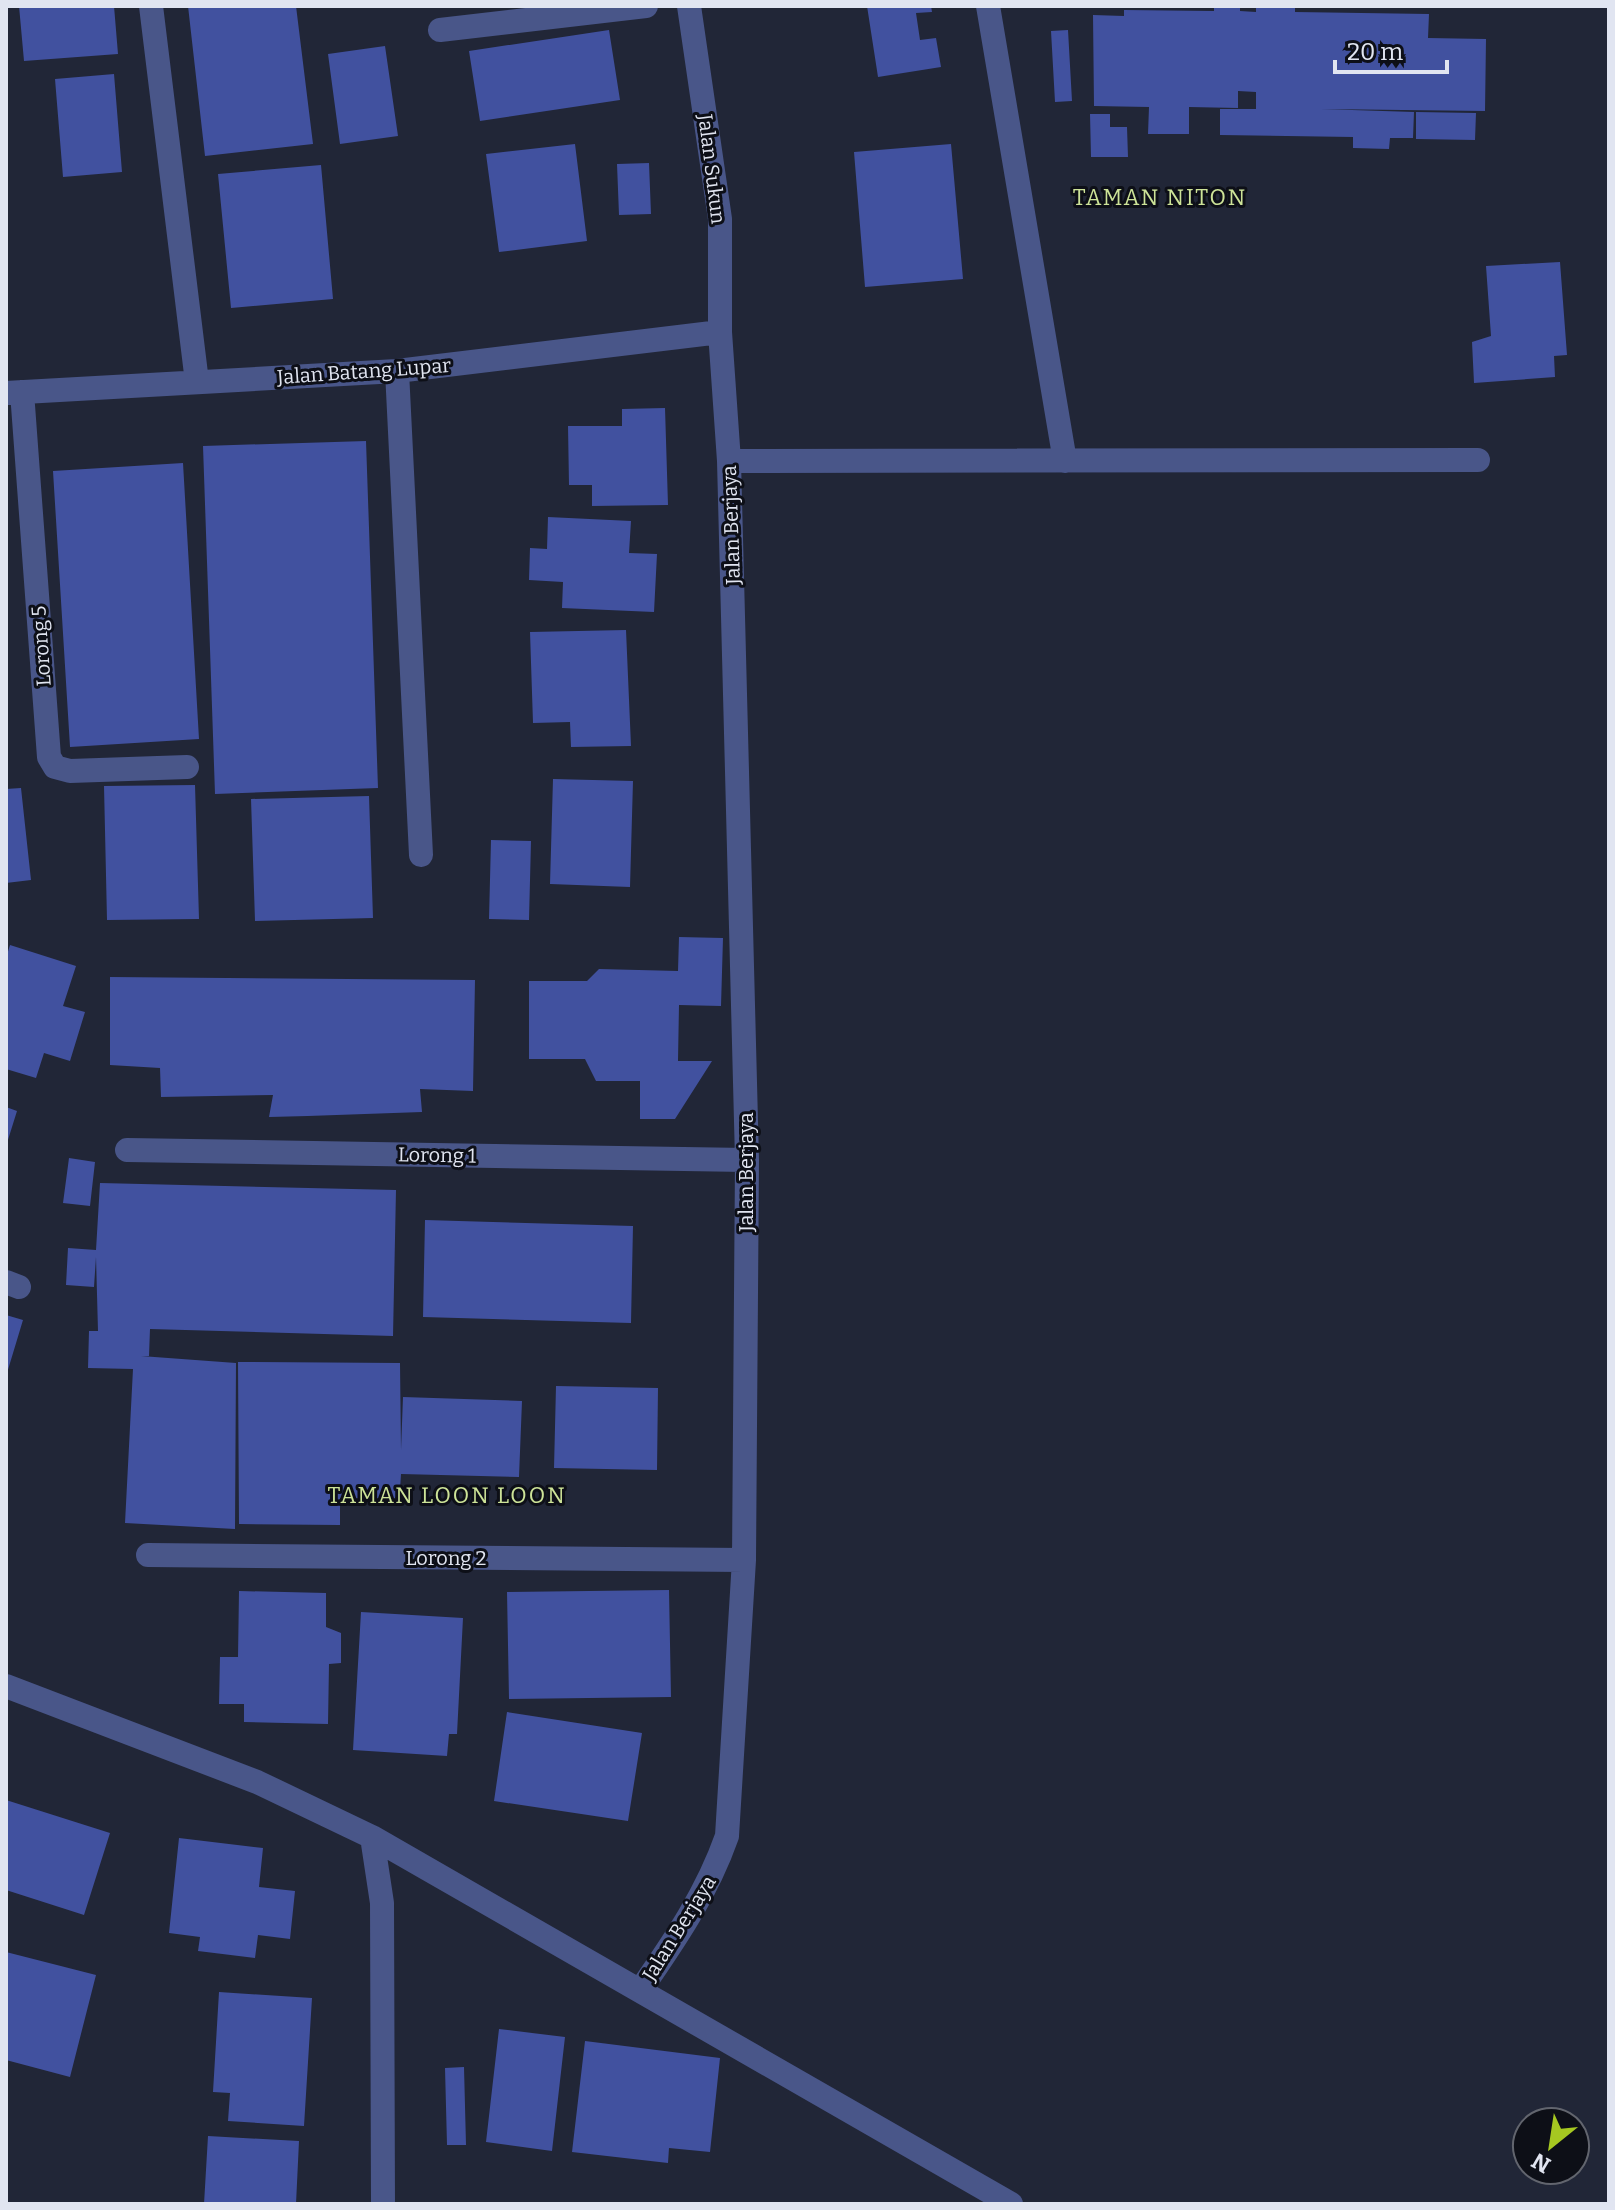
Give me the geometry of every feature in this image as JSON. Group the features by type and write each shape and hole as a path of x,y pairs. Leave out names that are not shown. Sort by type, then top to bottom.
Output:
{"street":[{"path":"151,6 197,382"},
{"path":"440,30 646,6"},
{"name":"Jalan Sukun","path":"689,6 720,219 720,332"},
{"path":"988,6 1065,461"},
{"name":"Jalan Batang Lupar","path":"14,392 397,371 720,332"},
{"name":"Jalan Berjaya","path":"641,1989 691,1917 716,1870 727,1836 744,1560 747,1160 729,461 720,332"},
{"path":"397,371 421,855"},
{"name":"Lorong 5","path":"14,392 49,757 55,767 70,771 187,767"},
{"path":"729,461 1478,460"},
{"name":"Lorong 1","path":"127,1150 747,1160"},
{"name":"Lorong 2","path":"148,1555 744,1560"},
{"path":"6,1686 257,1782 372,1837 1011,2204"},
{"path":"372,1837 382,1903 383,2204"}],"building":[{"path":"19,6 114,6 118,54 24,61"},
{"path":"188,6 296,6 313,144 205,156"},
{"path":"867,6 931,6 932,12 916,13 920,40 936,38 941,67 878,77"},
{"path":"1214,6 1240,6 1240,11 1256,12 1256,7 1295,8 1295,12 1429,14 1428,38 1486,39 1485,111 1321,109 1414,112 1413,138 1390,138 1389,149 1353,148 1353,137 1220,135 1220,109 1256,109 1256,92 1238,91 1238,108 1189,107 1189,134 1148,134 1149,107 1094,106 1093,15 1124,16 1124,10 1214,11"},
{"path":"609,30 620,100 480,121 469,51"},
{"path":"1068,30 1072,101 1055,102 1051,31"},
{"path":"385,46 398,136 340,144 328,54"},
{"path":"114,74 122,172 63,177 55,79"},
{"path":"1416,112 1476,113 1475,140 1416,139"},
{"path":"1090,114 1110,114 1110,127 1127,127 1128,157 1091,157"},
{"path":"575,144 587,241 499,252 486,154"},
{"path":"951,144 963,279 865,287 854,152"},
{"path":"649,163 651,214 619,215 617,164"},
{"path":"321,165 333,299 231,308 218,174"},
{"path":"1560,262 1567,355 1554,356 1555,377 1474,383 1472,342 1491,336 1486,266"},
{"path":"665,408 668,505 592,506 592,485 569,485 568,426 622,426 622,409"},
{"path":"366,441 378,788 215,794 203,446"},
{"path":"183,463 199,739 70,747 53,471"},
{"path":"548,517 631,521 629,553 657,554 654,612 562,608 563,582 529,580 530,548 547,549"},
{"path":"626,630 631,746 571,747 570,722 533,723 530,632"},
{"path":"553,779 633,781 630,887 550,884"},
{"path":"195,785 199,919 107,920 104,786"},
{"path":"21,788 31,880 6,883 6,789"},
{"path":"369,796 373,918 255,921 251,799"},
{"path":"491,840 531,841 529,920 489,919"},
{"path":"679,937 723,938 721,1006 679,1005 678,1061 712,1061 675,1119 640,1119 640,1081 596,1081 585,1059 529,1059 529,981 587,981 599,969 678,971"},
{"path":"10,945 76,966 63,1006 85,1012 70,1061 44,1053 36,1078 6,1069 6,958"},
{"path":"110,977 475,980 473,1091 420,1089 422,1112 269,1117 273,1095 161,1097 160,1068 110,1065"},
{"path":"6,1107 17,1111 7,1143 6,1143"},
{"path":"69,1158 95,1162 90,1206 63,1203"},
{"path":"100,1183 396,1190 393,1336 150,1329 149,1356 141,1356 236,1363 235,1529 125,1523 133,1369 88,1368 89,1331 98,1331 96,1257 94,1287 66,1285 68,1248 96,1250"},
{"path":"425,1220 633,1226 631,1323 423,1317"},
{"path":"6,1315 23,1320 7,1373 6,1373"},
{"path":"238,1362 400,1363 401,1450 403,1397 522,1401 519,1477 401,1474 400,1490 395,1498 340,1498 340,1525 239,1524"},
{"path":"556,1386 658,1388 657,1470 554,1468"},
{"path":"669,1590 671,1697 509,1699 507,1592"},
{"path":"239,1591 326,1593 326,1627 341,1633 341,1663 329,1664 328,1724 244,1722 244,1704 219,1704 220,1657 238,1657"},
{"path":"361,1612 463,1618 457,1734 449,1734 447,1756 353,1750"},
{"path":"507,1712 642,1733 628,1821 494,1801"},
{"path":"6,1800 110,1833 84,1915 6,1890"},
{"path":"179,1838 263,1848 259,1887 295,1891 290,1939 258,1935 255,1958 198,1951 200,1937 169,1933"},
{"path":"6,1952 96,1975 70,2077 6,2060"},
{"path":"219,1992 312,1998 304,2126 228,2121 230,2093 213,2092"},
{"path":"499,2029 565,2037 552,2151 486,2142"},
{"path":"585,2041 720,2058 710,2152 669,2148 668,2163 572,2152"},
{"path":"464,2067 466,2145 447,2145 445,2068"},
{"path":"208,2136 299,2141 296,2204 204,2204"}],"district":[{"name":"TAMAN NITON","path":"1160,197"},
{"name":"TAMAN LOON LOON","path":"447,1495"}]}
